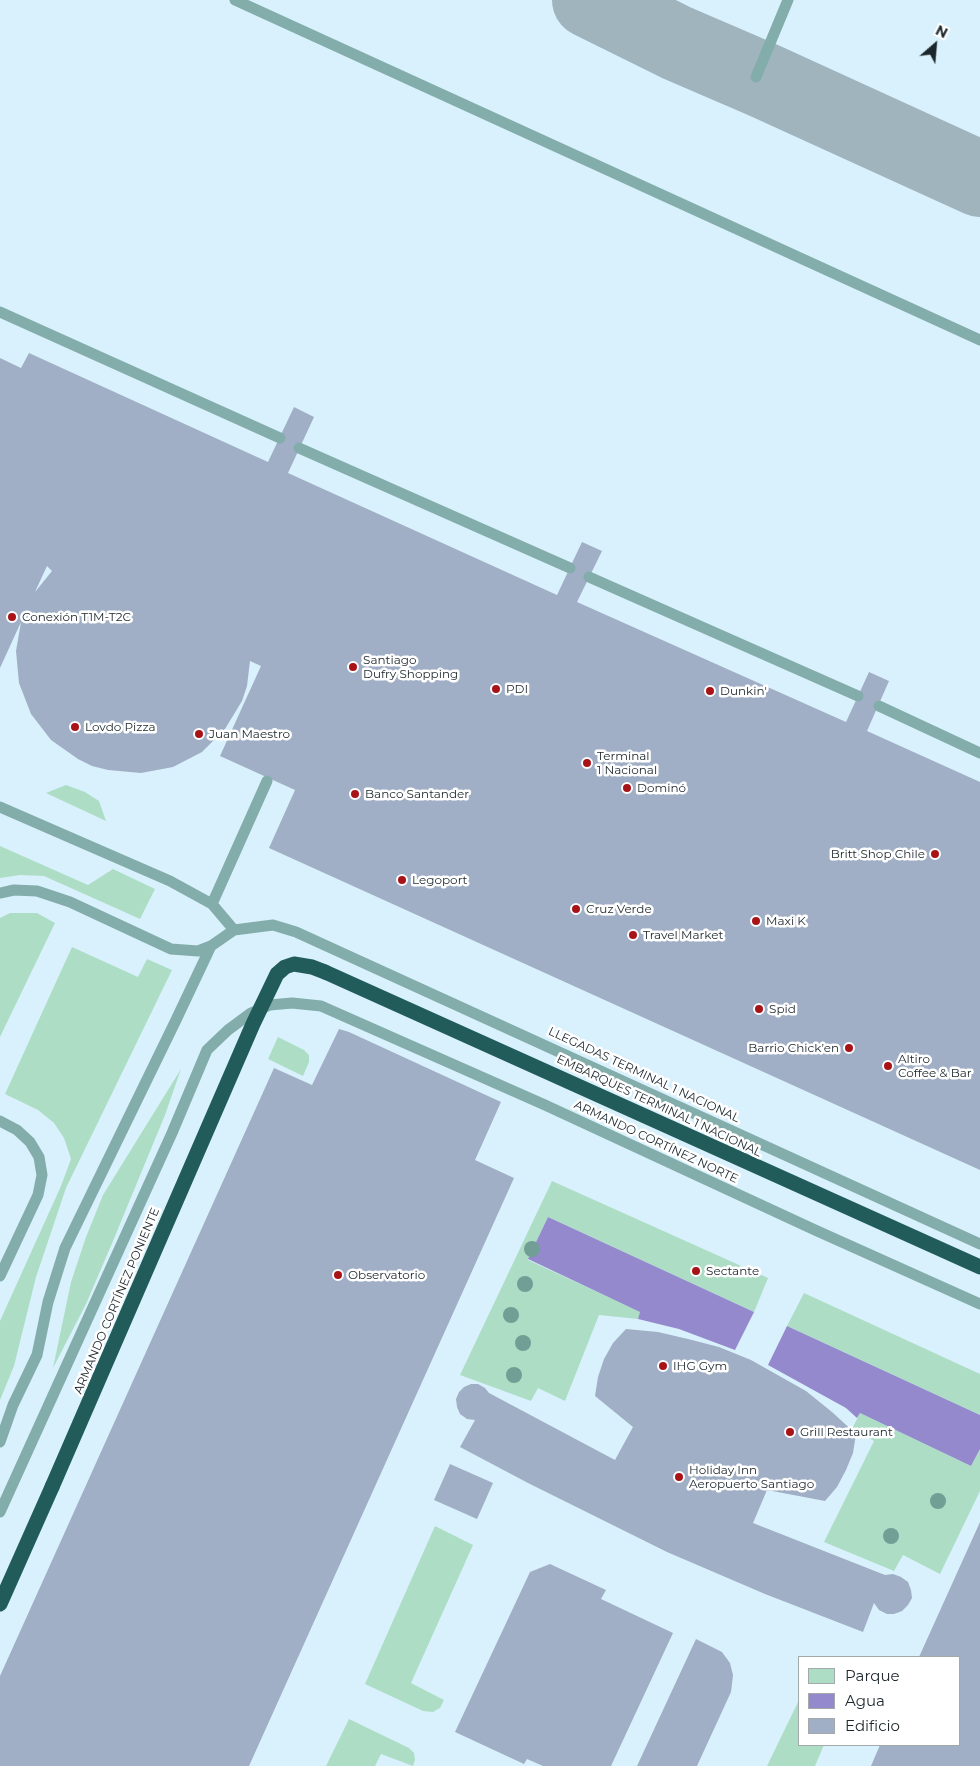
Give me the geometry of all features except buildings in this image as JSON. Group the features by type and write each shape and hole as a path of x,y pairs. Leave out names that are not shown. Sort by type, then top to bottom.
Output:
{"highway":[{"name":"ARMANDO CORTÍNEZ PONIENTE","path":"0,1604 249,1033 277,974 285,967 294,964 312,967 325,972"},
{"name":"EMBARQUES TERMINAL 1 NACIONAL","path":"325,972 980,1267"}],"lane":[{"path":"235,0 980,340"},
{"path":"756,77 788,0"},
{"path":"0,312 280,438"},
{"path":"299,448 570,568"},
{"path":"589,577 858,696"},
{"path":"879,706 980,752"},
{"path":"212,904 268,781"},
{"path":"0,807 170,881 212,904 234,930 211,946 198,951 171,948 70,902 37,890 14,890 0,893"},
{"name":"LLEGADAS TERMINAL 1 NACIONAL","path":"234,930 273,925 296,932 980,1244"},
{"path":"0,1442 13,1405 36,1355 48,1302 65,1248 211,946"},
{"name":"ARMANDO CORTÍNEZ PONIENTE","path":"0,1512 208,1050 228,1030 251,1013 270,1005 292,1003 321,1006"},
{"name":"ARMANDO CORTÍNEZ NORTE","path":"321,1006 545,1105 980,1304"},
{"path":"0,1121 17,1130 30,1142 39,1157 42,1175 38,1195 0,1276"}],"green space":[{"path":"66,785 85,792 99,801 106,821 46,793"},
{"path":"0,846 88,885 113,869 155,889 140,919 44,876 20,875 0,878"},
{"path":"10,913 37,913 55,923 0,1037 0,918"},
{"path":"72,947 138,977 147,959 172,970 66,1188 36,1277 14,1366 0,1400 0,1321 61,1186 71,1159 64,1138 54,1123 38,1110 5,1094"},
{"path":"278,1037 304,1050 309,1055 309,1062 303,1076 268,1059"},
{"path":"181,1069 165,1115 113,1241 86,1304 53,1368 71,1282 103,1195"},
{"path":"552,1181 768,1278 754,1312 548,1217 528,1260 641,1312 638,1319 599,1315 565,1401 538,1388 531,1401 460,1375"},
{"path":"804,1293 980,1374 980,1415 787,1326"},
{"path":"860,1413 971,1466 980,1449 980,1491 940,1574 903,1555 894,1571 824,1542 874,1441 859,1433 853,1427"},
{"path":"435,1526 473,1545 411,1683 444,1700 440,1708 433,1712 423,1711 365,1684"},
{"path":"798,1702 798,1746 824,1746 815,1766 767,1766"},
{"path":"349,1719 409,1748 414,1753 415,1760 413,1766 381,1754 375,1766 326,1766"}],"water":[{"path":"548,1217 754,1312 735,1350 679,1329 638,1319 640,1312 528,1259"},
{"path":"787,1326 980,1415 980,1449 971,1466 860,1413 857,1418 846,1408 768,1365"}],"taxiway":[{"path":"590,0 677,43 980,179"}],"place":[{"name":"Conexión T1M-T2C","path":"12,617"},
{"name":"Santiago Dufry Shopping","path":"353,667"},
{"name":"PDI","path":"496,689"},
{"name":"Dunkin'","path":"710,691"},
{"name":"Lovdo Pizza","path":"75,727"},
{"name":"Juan Maestro","path":"199,734"},
{"name":"Terminal 1 Nacional","path":"587,763"},
{"name":"Dominó","path":"627,788"},
{"name":"Banco Santander","path":"355,794"},
{"name":"Britt Shop Chile","path":"935,854"},
{"name":"Legoport","path":"402,880"},
{"name":"Cruz Verde","path":"576,909"},
{"name":"Maxi K","path":"756,921"},
{"name":"Travel Market","path":"633,935"},
{"name":"Spid","path":"759,1009"},
{"name":"Barrio Chick’en","path":"849,1048"},
{"name":"Altiro Coffee & Bar","path":"888,1066"},
{"name":"Sectante","path":"696,1271"},
{"name":"Observatorio","path":"338,1275"},
{"name":"IHG Gym","path":"663,1366"},
{"name":"Grill Restaurant","path":"790,1432"},
{"name":"Holiday Inn Aeropuerto Santiago","path":"679,1477"}]}
